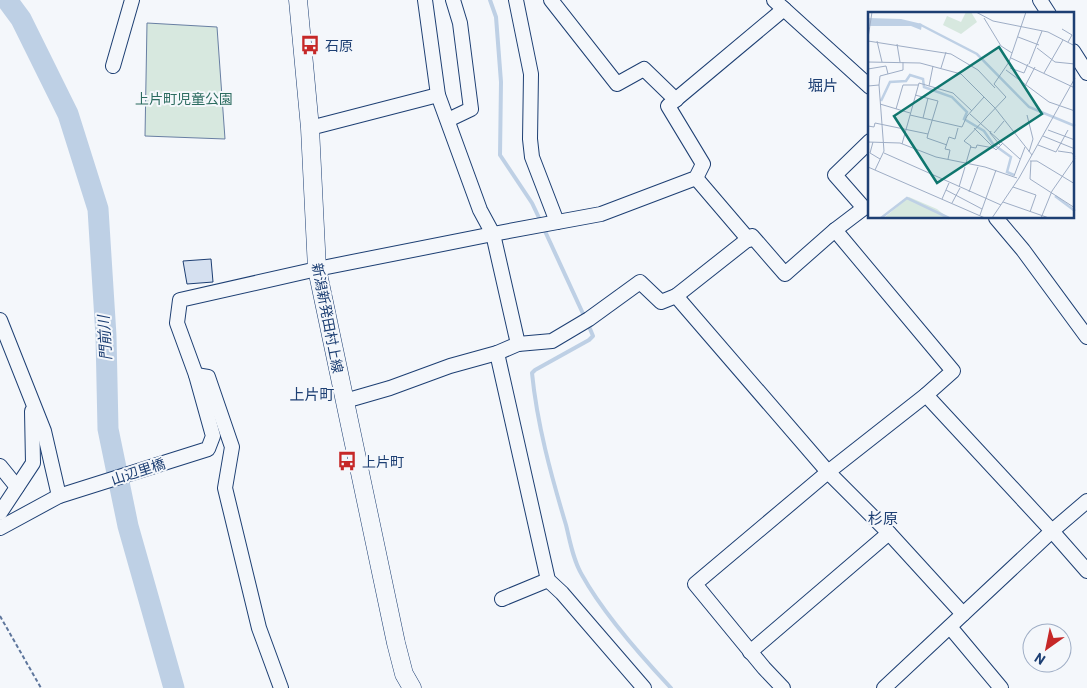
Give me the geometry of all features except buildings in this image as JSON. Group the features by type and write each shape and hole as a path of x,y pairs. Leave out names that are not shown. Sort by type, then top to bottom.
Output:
{"main road":[{"name":"新潟新発田村上線","path":"298,0 310,128 317,269 396,643 404,674 412,688"}],"street":[{"path":"112,66 132,0"},
{"path":"425,0 438,95 480,210 493,234 518,344"},
{"path":"448,120 471,109 460,23 453,0"},
{"path":"516,0 531,74 530,139 532,157 557,222"},
{"path":"552,0 617,84 644,69 676,100"},
{"path":"1040,0 1048,12"},
{"path":"281,688 259,628 225,488 232,447 208,377 196,375 176,323 180,300 317,269 601,214 696,178 703,164 668,106 779,4 868,85"},
{"path":"1074,53 1087,73"},
{"path":"310,128 438,95"},
{"path":"345,401 390,388 450,366 497,353 518,344 552,341 589,320 640,282 661,302 676,296 752,236 785,274 835,230 864,208 835,174 868,143"},
{"path":"696,178 749,240"},
{"path":"997,219 1023,250 1087,337"},
{"path":"783,688 750,652 695,584 828,472 926,395 953,371 835,230"},
{"path":"676,296 828,472 889,533 963,614"},
{"path":"0,320 44,431 64,495"},
{"path":"497,353 548,580 562,593 644,688"},
{"name":"山辺里橋","path":"0,528 64,495 208,449 213,436 196,375"},
{"path":"926,395 1052,530 1087,571"},
{"path":"0,513 33,463 32,402"},
{"path":"0,466 17,488"},
{"path":"884,688 950,628 1052,530 1087,501"},
{"path":"750,652 889,533"},
{"path":"502,600 548,580"},
{"path":"950,628 1001,688"}],"path":[{"path":"0,616 41,688"}],"green space":[{"name":"上片町児童公園","path":"147,23 217,27 225,139 145,136"}],"waterway":[{"name":"門前川","path":"7,0 21,19 68,114 98,209 106,336 108,429 128,526 174,688"},
{"path":"490,0 496,17 501,82 500,155 532,203 541,222"},
{"path":"544,229 585,318"},
{"path":"588,324 593,336 589,340 532,373 545,449 572,550 579,569 611,619 671,688"}],"place":[{"name":"石原","path":"310,45"},
{"name":"上片町","path":"347,461"}],"district":[{"name":"堀片","path":"823,85"},
{"name":"上片町","path":"312,394"},
{"name":"杉原","path":"883,518"}]}
